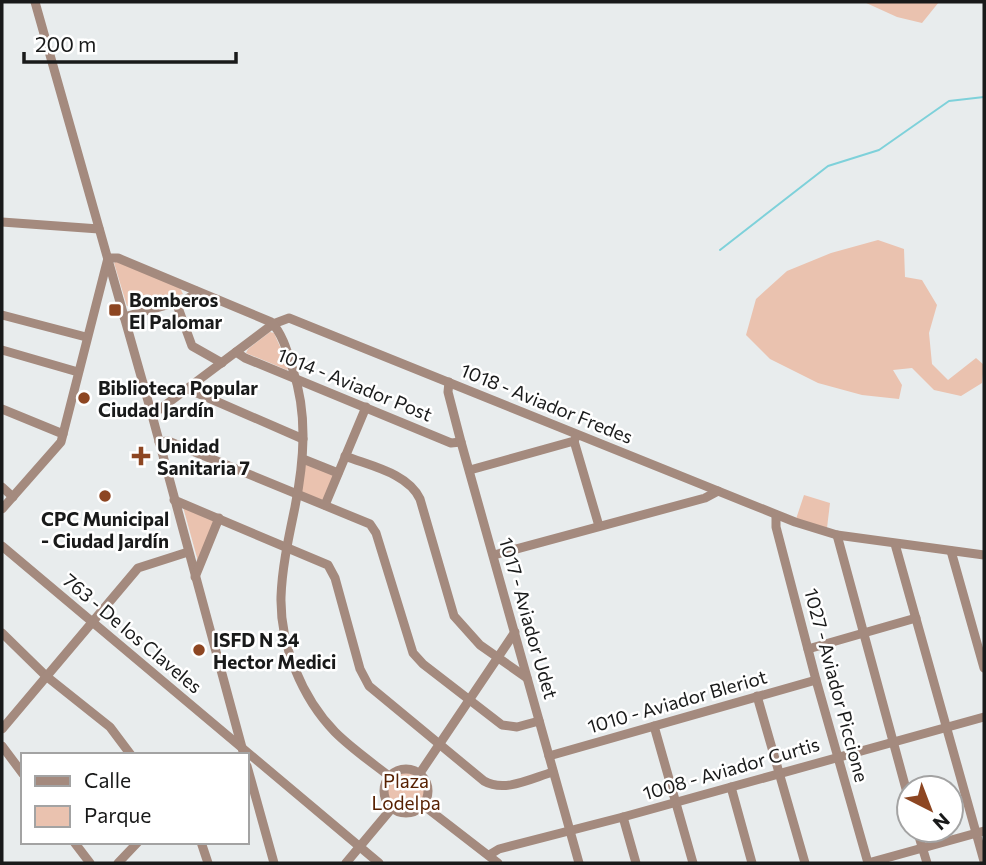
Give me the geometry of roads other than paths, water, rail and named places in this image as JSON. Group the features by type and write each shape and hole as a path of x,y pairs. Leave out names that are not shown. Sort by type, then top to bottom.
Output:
{"street":[{"path":"35,2 152,415 243,751"},
{"path":"2,222 99,229"},
{"path":"2,509 54,452 63,435 108,258"},
{"name":"1018 - Aviador Fredes","path":"108,258 118,258 273,324 293,319 449,382 575,438 776,515 837,535 984,555"},
{"path":"124,317 176,302 192,296 196,291"},
{"path":"176,302 192,346 222,363"},
{"path":"2,314 86,337"},
{"path":"152,415 273,324 278,331 296,379 303,422 303,459 287,546 281,605 287,646 296,671 321,717 389,776"},
{"path":"2,350 78,372"},
{"name":"1014 - Aviador Post","path":"236,352 451,443 461,442"},
{"name":"1017 - Aviador Udet","path":"449,382 448,392 461,442 579,863"},
{"path":"188,390 303,439"},
{"path":"324,505 366,407"},
{"path":"2,410 63,435"},
{"path":"470,470 575,438 599,526"},
{"path":"159,442 168,441 374,528 413,653 469,700 507,727 539,721"},
{"path":"345,456 400,479 415,490 420,499 454,616 462,627 496,658 527,678"},
{"path":"303,459 338,473"},
{"path":"2,487 13,496"},
{"path":"494,555 705,498 718,491"},
{"path":"174,500 325,563 330,568 360,668 369,686 484,781 496,786 507,786 553,772"},
{"name":"1027 - Aviador Piccione","path":"776,515 776,527 816,680 868,863"},
{"path":"195,577 219,518"},
{"path":"837,535 902,774"},
{"path":"895,544 946,727 980,832 984,861"},
{"name":"763 - De los Claveles","path":"2,546 243,751"},
{"path":"951,551 984,668"},
{"path":"2,729 138,568 188,552"},
{"path":"808,649 916,618"},
{"path":"420,773 514,632"},
{"path":"2,633 46,676 110,727 130,753"},
{"name":"1010 - Aviador Bleriot","path":"549,756 816,680"},
{"path":"757,696 806,863"},
{"name":"1008 - Aviador Curtis","path":"489,855 499,849 984,717"},
{"path":"654,726 693,863"},
{"path":"2,746 21,771"},
{"name":"763 - De los Claveles","path":"248,755 379,863"},
{"path":"407,768 420,773 428,785 423,805 412,813 398,812 392,808 387,803 383,789 389,776 407,768"},
{"path":"248,770 274,863"},
{"path":"731,787 752,863"},
{"path":"423,805 498,863"},
{"path":"346,863 392,808"},
{"path":"623,817 636,863"},
{"path":"868,863 980,832"},
{"path":"76,844 90,863"},
{"path":"118,863 136,844"},
{"path":"202,844 208,863"},
{"path":"921,844 927,863"}],"waterway":[{"path":"720,250 828,166 879,150 949,101 984,97"}],"place":[{"name":"Bomberos El Palomar","path":"115,310"},
{"name":"Biblioteca Popular Ciudad Jardín","path":"84,398"},
{"name":"Unidad Sanitaria 7","path":"141,456"},
{"name":"CPC Municipal - Ciudad Jardín","path":"105,496"},
{"name":"ISFD N 34 Hector Medici","path":"199,650"}],"park label":[{"name":"Plaza Lodelpa","path":"406,791"}]}
